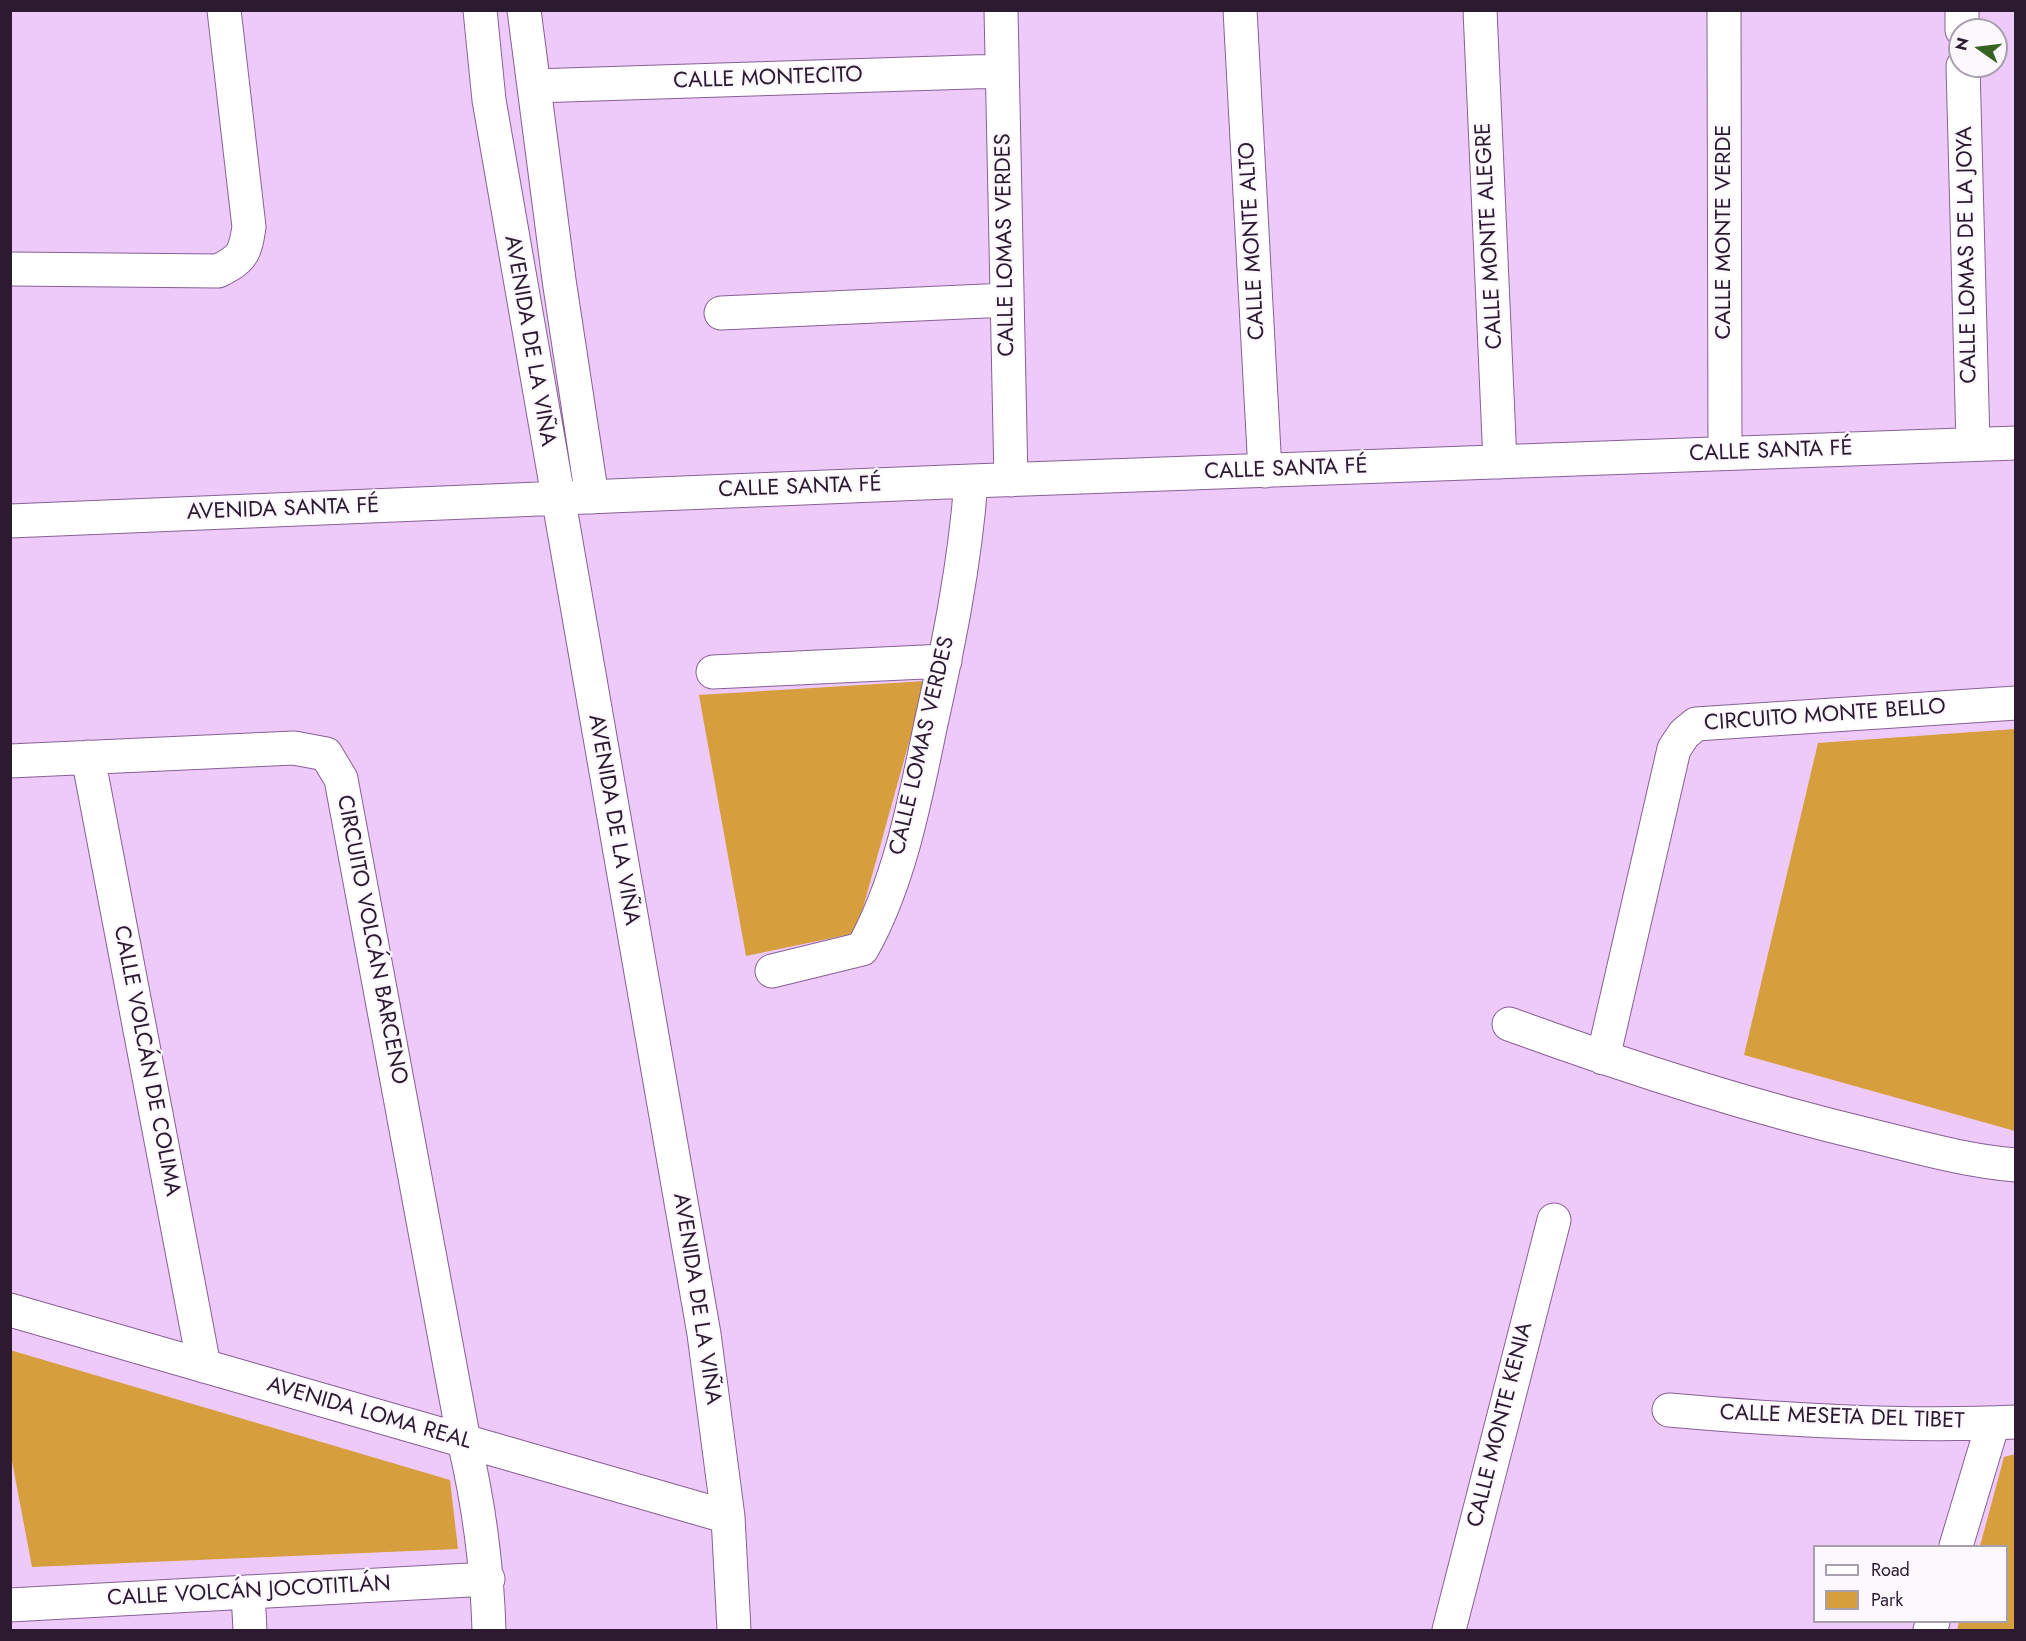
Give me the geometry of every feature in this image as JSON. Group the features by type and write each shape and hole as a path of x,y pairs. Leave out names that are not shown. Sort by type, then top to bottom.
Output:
{"street":[{"path":"10,270 218,271 236,262 246,248 249,227 224,10"},
{"name":"AVENIDA DE LA VIÑA","path":"480,10 489,100 556,498 704,1334 728,1517 734,1630"},
{"name":"AVENIDA DE LA VIÑA","path":"524,10 559,280 592,497"},
{"name":"CALLE LOMAS VERDES","path":"1001,10 1011,480"},
{"name":"CALLE MONTE ALTO","path":"1240,10 1265,471"},
{"name":"CALLE MONTE ALEGRE","path":"1480,10 1500,462"},
{"name":"CALLE MONTE VERDE","path":"1725,10 1725,453"},
{"name":"CALLE MONTECITO","path":"534,86 1002,71"},
{"name":"CALLE LOMAS DE LA JOYA","path":"1963,78 1973,444"},
{"path":"720,313 1007,300"},
{"name":"CALLE SANTA FÉ","path":"556,498 2016,443"},
{"name":"CALLE LOMAS VERDES","path":"772,971 862,949 878,922 914,803 945,661 968,534 971,482"},
{"name":"AVENIDA SANTA FÉ","path":"10,521 556,498"},
{"path":"713,672 945,661"},
{"name":"CIRCUITO MONTE BELLO","path":"1603,1058 1674,749 1684,734 1696,723 2016,703"},
{"name":"CIRCUITO VOLCÁN BARCENO","path":"10,761 294,748 326,754 341,778 464,1441 478,1500 488,1579 489,1630"},
{"name":"CALLE VOLCÁN DE COLIMA","path":"88,757 204,1366"},
{"path":"1509,1024 1603,1058 1794,1117 1977,1162 2016,1165"},
{"name":"CALLE MONTE KENIA","path":"1449,1630 1554,1220"},
{"name":"AVENIDA LOMA REAL","path":"10,1310 728,1517"},
{"name":"CALLE MESETA DEL TIBET","path":"1669,1410 1809,1420 2004,1422"},
{"path":"1956,1545 2004,1422"},
{"name":"CALLE VOLCÁN JOCOTITLÁN","path":"10,1605 488,1579"},
{"path":"248,1592 250,1630"},
{"path":"10,1605 11,1630"}],"green space":[{"path":"926,681 856,933 746,956 699,695"},
{"path":"2015,729 2015,1131 1744,1055 1818,743"},
{"path":"10,1350 450,1480 458,1549 32,1567 11,1456"},
{"path":"2015,1454 2015,1630 1957,1630 1959,1623 2008,1623 2008,1545 1980,1545 2004,1457"}]}
